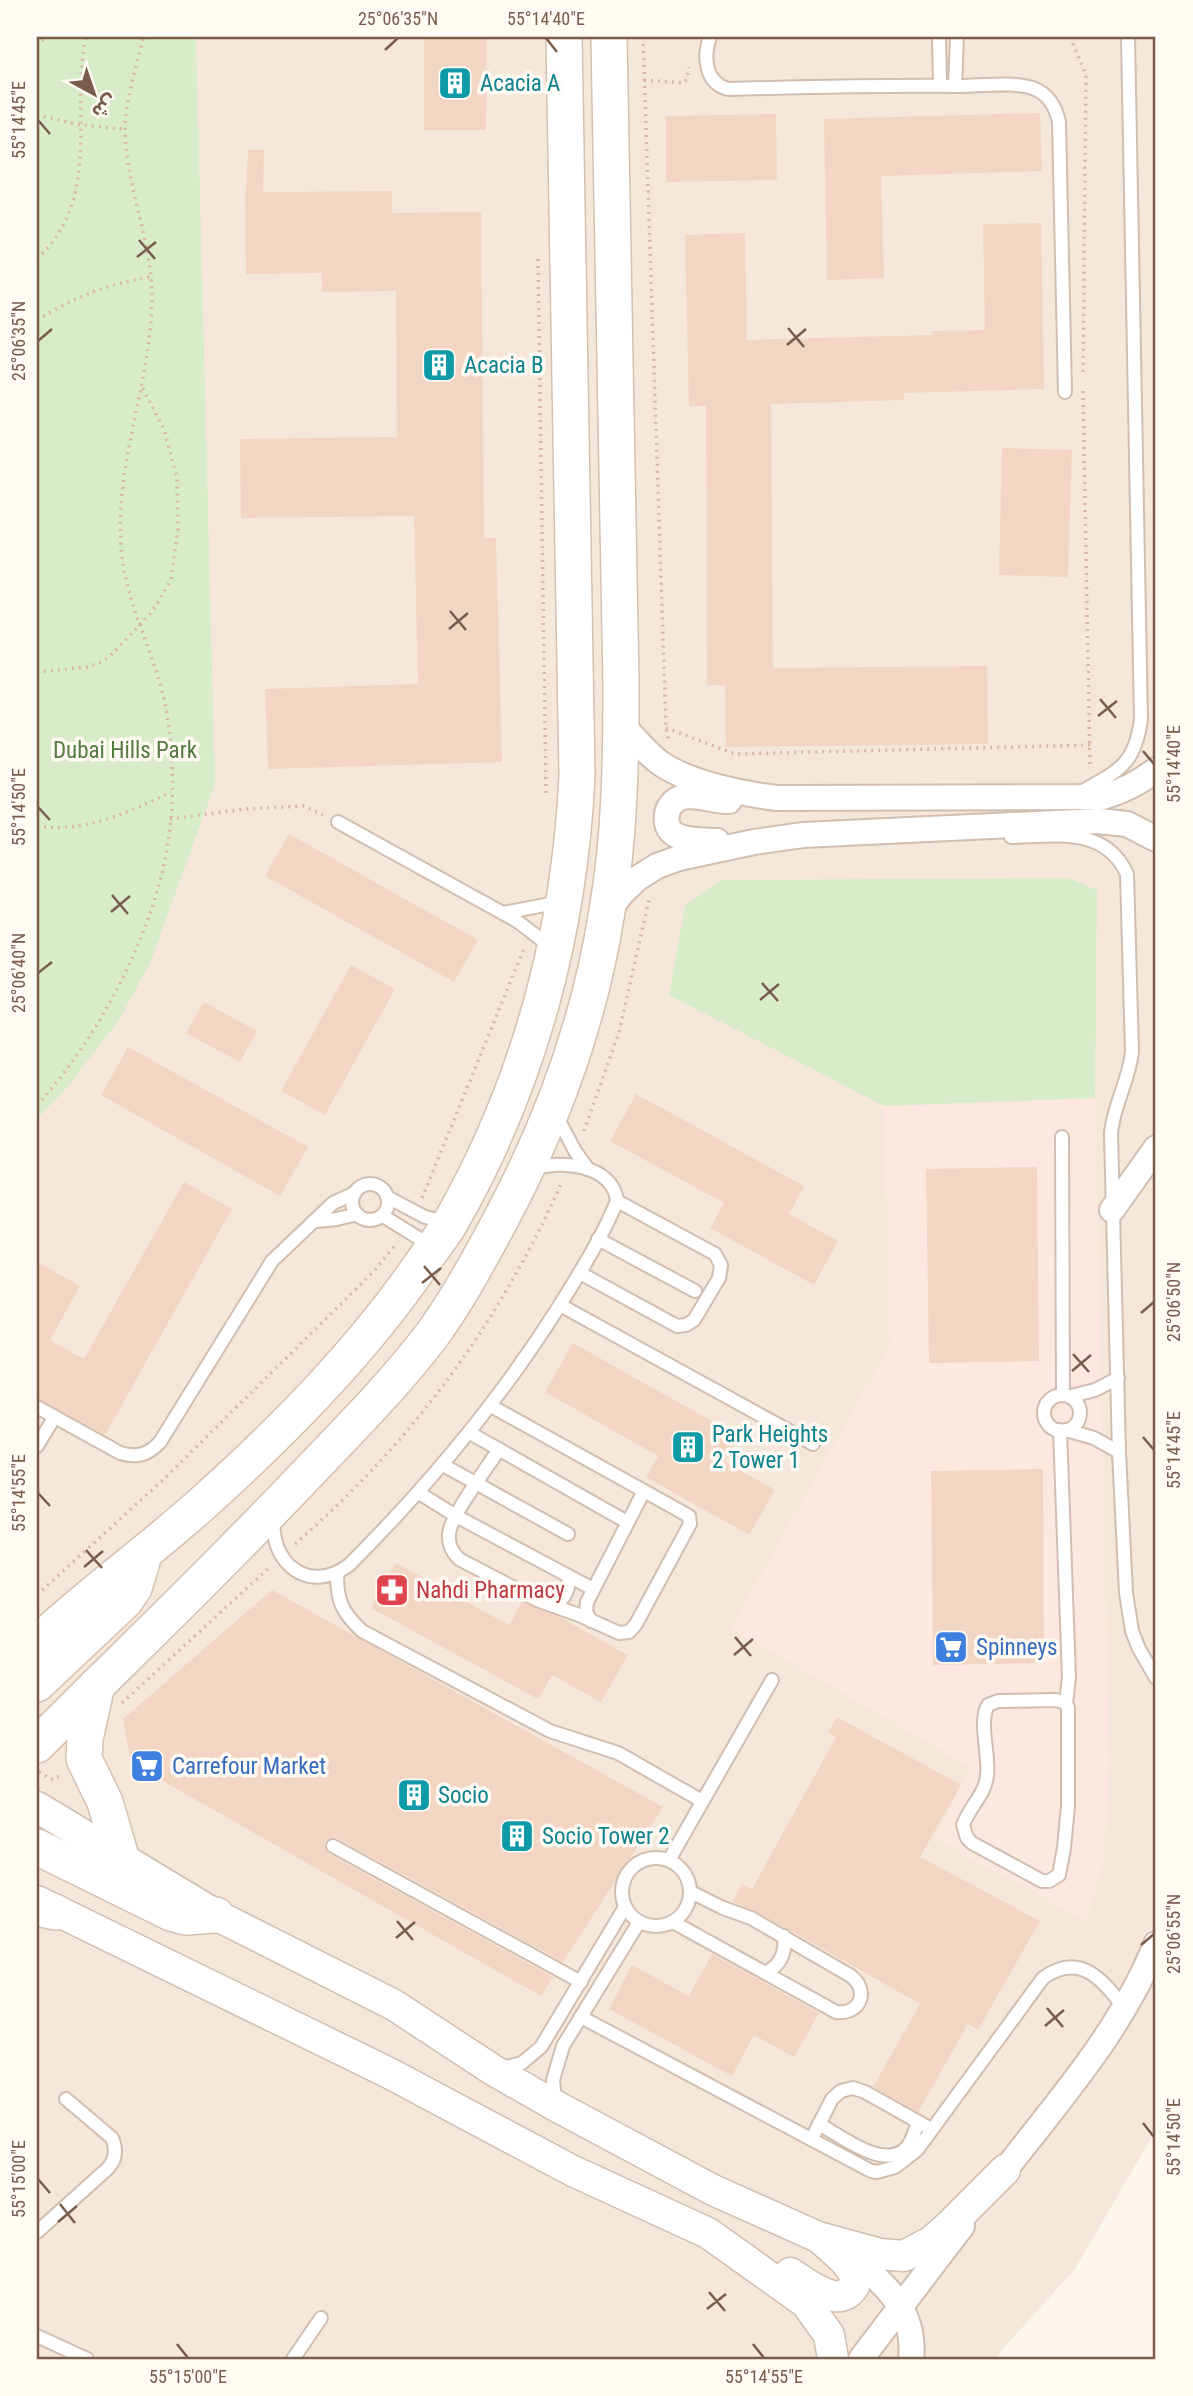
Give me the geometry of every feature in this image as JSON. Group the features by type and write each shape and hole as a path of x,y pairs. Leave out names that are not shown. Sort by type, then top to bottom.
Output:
{"main road":[{"path":"40,1638 205,1502 349,1358 400,1296 431,1232 513,1090 539,1017 543,940 566,896 577,775 564,37"},
{"path":"37,1745 275,1508 388,1389 433,1332 468,1280 526,1172 569,1067 583,1019 607,912 618,814 621,723 609,37"},
{"path":"37,1684 125,1601 140,1574 143,1555"},
{"path":"97,1685 85,1739 84,1759 105,1802 121,1857"},
{"path":"37,1847 170,1913 186,1917 216,1915"}],"street":[{"path":"621,723 640,746 664,765 690,778 753,795 777,798 1103,797 1124,791 1156,770"},
{"path":"753,795 738,801 723,802 682,797 672,803 667,812 667,823 672,833 682,839 754,842"},
{"path":"607,912 638,878 657,866 679,858 754,842 803,835 1112,821 1136,828 1156,839"},
{"path":"1112,1210 1156,1148"},
{"path":"37,1807 216,1915 394,2005 493,2070 555,2106 713,2190 818,2237 880,2254 904,2256 941,2233 1005,2170"},
{"path":"43,1907 389,2073 573,2171 708,2234 735,2243 831,2296 846,2295 854,2287 856,2278 851,2267 818,2237"},
{"path":"861,2359 1091,2059 1125,2009 1156,1944"},
{"path":"708,2234 806,2303 830,2335 833,2359"},
{"path":"818,2237 872,2273 889,2290 902,2308 910,2327 911,2359"}],"lane":[{"path":"710,37 707,45 709,75 714,83 728,89 1025,86 1044,95 1056,112 1059,122 1065,392"},
{"path":"939,37 940,85"},
{"path":"955,86 957,37"},
{"path":"1118,37 1128,51"},
{"path":"1062,797 1080,792 1114,774 1137,746 1141,720 1128,37"},
{"path":"338,822 503,914 543,940"},
{"path":"974,827 1011,837 1093,839 1113,851 1127,874 1132,1052 1126,1080 1112,1118 1119,1452 1127,1612 1139,1649 1156,1678"},
{"path":"503,914 550,904 566,896"},
{"path":"275,1508 274,1542 281,1557 292,1568 306,1575 321,1577 337,1574 419,1493 491,1406 580,1273 617,1201 613,1187 588,1169 575,1152 553,1109"},
{"path":"1062,1138 1067,1396"},
{"path":"526,1172 555,1164 570,1164 588,1169"},
{"path":"370,1183 383,1188 389,1198 416,1213 443,1223 431,1232 383,1216 366,1220 356,1214 352,1203 359,1187 370,1183"},
{"path":"37,1407 120,1453 142,1455 153,1450 272,1262 295,1238 317,1221 332,1203 355,1193"},
{"path":"383,1216 389,1205 389,1198"},
{"path":"580,1273 677,1326 694,1321 719,1278 721,1265 715,1254 617,1201"},
{"path":"317,1221 356,1214"},
{"path":"598,1239 695,1291"},
{"path":"560,1305 813,1444"},
{"path":"1118,1378 1095,1390 1051,1399 1045,1411 1049,1424 1094,1438 1119,1452"},
{"path":"1063,1430 1074,1426 1080,1411 1077,1403 1067,1396"},
{"path":"491,1406 686,1513 690,1524 629,1632 619,1633 537,1600 459,1559 450,1546 449,1530 499,1450"},
{"path":"37,1446 54,1418"},
{"path":"1063,1430 1069,1677 1066,1703 1069,1714 1068,1795 1059,1875 1049,1881 1042,1881 972,1843 964,1832 963,1825 986,1782 988,1772 984,1714 988,1705 998,1701 1056,1700 1066,1703"},
{"path":"470,1433 627,1522"},
{"path":"443,1465 568,1534"},
{"path":"591,1621 586,1607 593,1589 644,1491"},
{"path":"419,1493 456,1516 593,1589"},
{"path":"337,1574 337,1592 341,1608 362,1631 550,1731 618,1753 702,1801"},
{"path":"554,1606 568,1590 568,1576"},
{"path":"669,1860 772,1680"},
{"path":"333,1846 581,1982"},
{"path":"645,1859 669,1860 680,1867 688,1878 691,1892 683,1914 662,1926 650,1926 639,1922 625,1907 622,1884 627,1873 645,1859"},
{"path":"673,1922 836,2012 852,2011 859,2005 862,1997 858,1981 742,1913 723,1908 691,1892"},
{"path":"493,2070 522,2063 532,2056 548,2036 625,1907"},
{"path":"555,2106 553,2080 563,2046 639,1922"},
{"path":"765,1973 782,1958 784,1937"},
{"path":"581,2017 812,2138 858,2165 877,2172 904,2163 917,2150 1044,1978 1053,1971 1065,1967 1088,1971 1114,1994 1125,2009"},
{"path":"812,2138 836,2095 853,2088 931,2129"},
{"path":"37,2232 106,2170 114,2159 115,2145 112,2138 66,2099"},
{"path":"819,2123 872,2153 885,2157 905,2150 918,2122"},
{"path":"293,2359 321,2318"},
{"path":"37,2336 87,2359"}],"path":[{"path":"37,259 64,225 75,195 82,150 80,78 86,37"},
{"path":"37,1105 77,1055 124,975 159,884 169,837 171,748 165,706 154,664 127,592 120,524 121,489 150,325 151,277 144,225 131,176 125,129 143,37"},
{"path":"1070,37 1086,75 1083,377"},
{"path":"37,46 43,38"},
{"path":"644,80 683,83 687,79 689,65"},
{"path":"37,115 81,125 125,129"},
{"path":"538,247 546,804"},
{"path":"37,320 71,300 100,288 151,277"},
{"path":"37,672 99,663 110,656 163,597 171,580 177,541 177,477 164,429 141,385"},
{"path":"1083,390 1090,766 1114,774"},
{"path":"666,728 735,754 1091,745"},
{"path":"37,826 58,829 93,825 172,791"},
{"path":"170,819 245,809 304,806 338,822"},
{"path":"416,1213 543,940"},
{"path":"37,1595 165,1478 374,1271 431,1232"}],"shaded area":[{"path":"37,37 1156,37 1156,2130 1075,2269 994,2359 37,2359"},
{"path":"1095,1098 1109,1761 1102,1866 1086,1921 935,1838 970,1767 731,1628 890,1345 884,1106"}],"green space":[{"name":"Dubai Hills Park","path":"37,37 196,37 215,784 150,963 119,1020 65,1090 37,1118"},
{"path":"1068,878 1097,890 1095,1098 884,1106 669,995 685,906 721,880"}],"building":[{"name":"Acacia A","path":"424,37 487,37 486,130 424,130"},
{"path":"1040,113 1042,171 881,176 884,278 827,280 824,119"},
{"path":"776,114 777,180 666,182 666,116"},
{"name":"Acacia B","path":"248,150 264,150 263,192 392,191 392,213 481,212 484,538 496,538 502,762 268,769 265,689 418,684 414,516 241,518 240,439 397,437 396,291 322,292 322,273 246,274 245,193"},
{"path":"1041,223 1044,389 904,393 904,400 771,404 773,668 987,666 988,744 726,747 725,685 707,685 706,406 689,406 685,235 745,233 747,340 932,335 932,331 985,330 983,224"},
{"path":"1002,448 1072,450 1068,577 999,575"},
{"path":"289,834 478,940 454,982 265,876"},
{"path":"351,965 395,989 325,1115 281,1091"},
{"path":"204,1002 257,1031 240,1062 186,1033"},
{"path":"128,1047 308,1147 280,1196 101,1095"},
{"path":"636,1094 804,1186 789,1214 838,1241 814,1285 710,1228 724,1203 610,1141"},
{"path":"1037,1167 1039,1361 929,1363 926,1169"},
{"path":"184,1182 232,1209 105,1435 37,1398 37,1262 80,1286 50,1340 84,1359"},
{"name":"Park Heights 2 Tower 1","path":"573,1343 740,1437 725,1462 775,1490 749,1535 646,1477 658,1456 545,1392"},
{"path":"1043,1469 1044,1663 933,1665 931,1471"},
{"path":"396,1563 509,1625 522,1602 561,1618 628,1655 601,1702 552,1675 538,1699 371,1608"},
{"name":"Socio","path":"272,1590 663,1807 563,1962 337,1838 332,1837 326,1841 324,1847 329,1854 553,1977 541,1996 131,1763 123,1719"},
{"path":"837,1717 961,1785 920,1857 1040,1921 978,2030 968,2024 918,2112 873,2087 920,2004 733,1901 742,1884 752,1889 836,1737 828,1732"},
{"path":"712,1954 819,2013 794,2057 754,2035 732,2076 609,2009 632,1965 689,1996"}],"place":[{"name":"Acacia A","path":"455,83"},
{"name":"Acacia B","path":"439,365"},
{"name":"Park Heights 2 Tower 1","path":"688,1447"},
{"name":"Nahdi Pharmacy","path":"392,1590"},
{"name":"Spinneys","path":"951,1647"},
{"name":"Carrefour Market","path":"147,1766"},
{"name":"Socio","path":"414,1795"},
{"name":"Socio Tower 2","path":"517,1836"}]}
